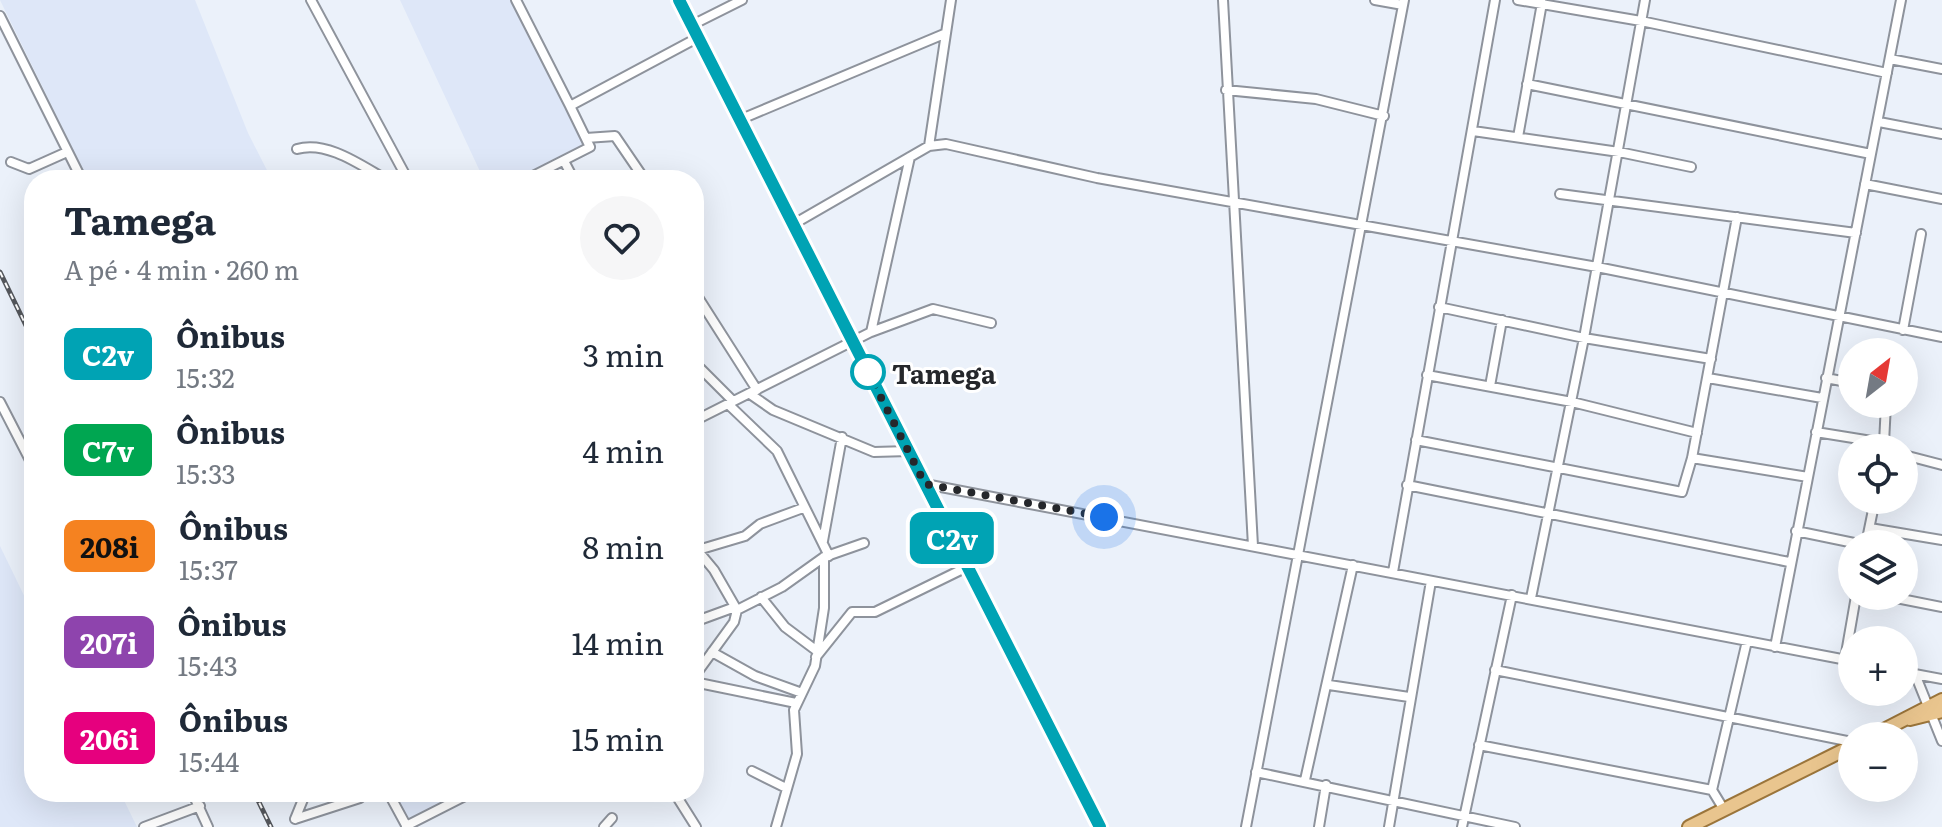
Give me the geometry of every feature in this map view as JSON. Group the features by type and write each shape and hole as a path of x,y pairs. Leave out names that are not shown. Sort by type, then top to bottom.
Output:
{"main road":[{"path":"679,0 1100,827"},
{"path":"1902,722 1933,710 1942,700"},
{"path":"1689,827 1838,751"}],"street":[{"path":"311,0 403,170"},
{"path":"516,0 590,147 546,170"},
{"path":"692,25 742,0"},
{"path":"929,146 951,0"},
{"path":"1223,0 1253,546"},
{"path":"1246,827 1404,2 1375,0"},
{"path":"1393,572 1495,0"},
{"path":"1518,0 1641,21 1887,73"},
{"path":"1531,598 1572,402 1645,0"},
{"path":"1775,647 1789,562 1901,0"},
{"path":"1518,137 1542,3"},
{"path":"0,16 77,170"},
{"path":"739,120 944,34"},
{"path":"570,106 699,37"},
{"path":"1890,59 1942,69"},
{"path":"1527,84 1871,154"},
{"path":"1226,90 1316,99 1384,116"},
{"path":"1879,122 1942,134"},
{"path":"1473,131 1619,152 1691,167"},
{"path":"586,138 615,136 638,170"},
{"path":"792,225 929,146 946,144 1097,178 1597,267 1942,337"},
{"path":"297,149 308,146 332,152 367,170"},
{"path":"11,162 29,169 67,152"},
{"path":"871,332 910,157"},
{"path":"564,161 569,170"},
{"path":"1865,184 1942,199"},
{"path":"1560,194 1856,233"},
{"path":"1416,440 1678,493 1685,488 1692,458 1737,217"},
{"path":"1903,330 1921,234"},
{"path":"1439,307 1584,338 1711,359"},
{"path":"704,308 753,392 773,410 883,454 909,451"},
{"path":"704,416 871,332 933,309 991,323"},
{"path":"1490,386 1502,320"},
{"path":"704,374 777,451 803,508 823,541 827,557 817,654 796,703 797,754 776,827"},
{"path":"1427,375 1572,402 1697,433"},
{"path":"1708,378 1822,398"},
{"path":"1826,378 1838,380"},
{"path":"0,402 24,449"},
{"path":"1816,432 1838,436"},
{"path":"823,541 842,437"},
{"path":"1692,458 1808,477"},
{"path":"1918,459 1942,465"},
{"path":"925,484 1838,658"},
{"path":"1407,485 1789,562"},
{"path":"704,546 745,536 760,524 803,508"},
{"path":"1872,514 1870,528 1942,540"},
{"path":"1796,531 1838,540"},
{"path":"704,619 736,609 789,583 827,557 864,543"},
{"path":"704,560 736,609 736,619 704,664"},
{"path":"1305,780 1329,685 1353,565"},
{"path":"817,654 852,612 875,612 967,567"},
{"path":"1389,827 1431,581"},
{"path":"1462,827 1512,595"},
{"path":"761,597 785,627 817,654"},
{"path":"1918,602 1942,607"},
{"path":"1723,808 1712,790 1747,641"},
{"path":"712,652 755,676 802,693"},
{"path":"1495,670 1838,741"},
{"path":"1918,675 1942,679"},
{"path":"1918,680 1933,710 1942,741"},
{"path":"704,682 796,703"},
{"path":"1329,685 1409,697"},
{"path":"1479,745 1712,790"},
{"path":"752,771 786,788"},
{"path":"1256,772 1515,827"},
{"path":"1319,827 1326,785"},
{"path":"198,802 208,827"},
{"path":"295,819 302,802"},
{"path":"295,819 348,802"},
{"path":"393,802 406,826 453,802"},
{"path":"680,802 696,827"},
{"path":"144,827 200,806"},
{"path":"604,827 612,818"},
{"path":"295,819 302,827"}],"shaded area":[{"path":"0,0 195,0 248,133 267,170 83,170"},
{"path":"400,0 512,0 591,150 554,170 479,170"},
{"path":"0,546 24,595 24,802 125,802 137,827 0,827"},
{"path":"396,802 455,802 408,825"}],"railway":[{"path":"0,272 24,321"},
{"path":"259,802 271,827"}],"bus line":[{"name":"C2v","path":"679,0 1028,691 1100,827"}],"place":[{"name":"Tamega","path":"868,372"}],"route":[{"path":"868,372 925,484 1104,517"}]}
